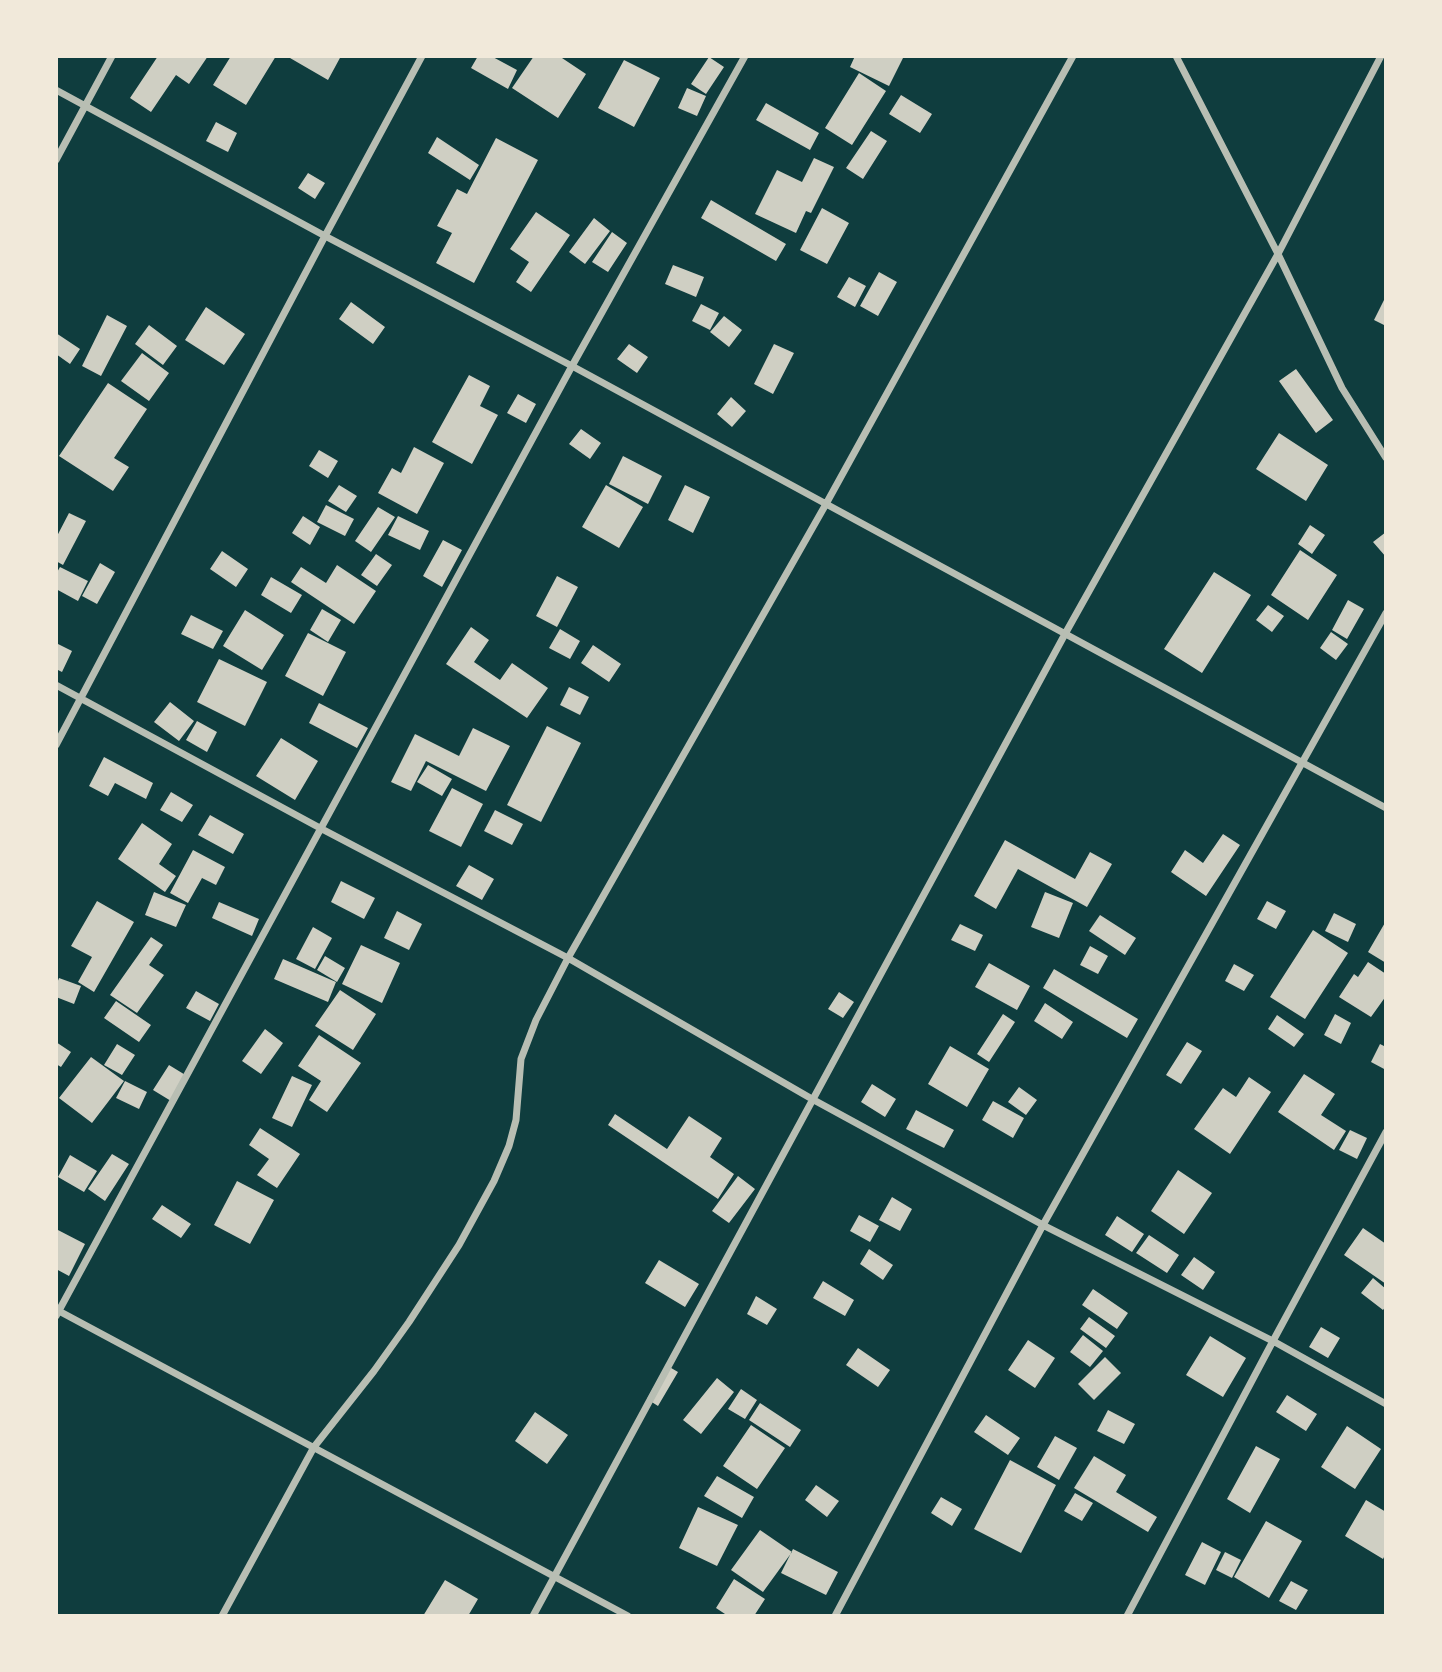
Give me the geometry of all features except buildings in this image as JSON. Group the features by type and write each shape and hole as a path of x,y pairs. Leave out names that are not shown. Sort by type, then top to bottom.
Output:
{"street":[{"path":"56,160 112,56"},
{"path":"56,745 422,56"},
{"path":"628,1616 57,1312 572,366 745,56"},
{"path":"222,1616 314,1447 409,1322 459,1245 495,1181 516,1120 521,1059 536,1020 568,958 826,504 1073,56"},
{"path":"1176,56 1278,254 1342,388 1386,458"},
{"path":"533,1616 1065,634 1278,254 1381,56"},
{"path":"56,90 572,366 1386,808"},
{"path":"835,1616 1043,1225 1386,612"},
{"path":"56,685 568,958 813,1099 1043,1225 1273,1341 1386,1404"},
{"path":"1127,1616 1386,1132"}]}
